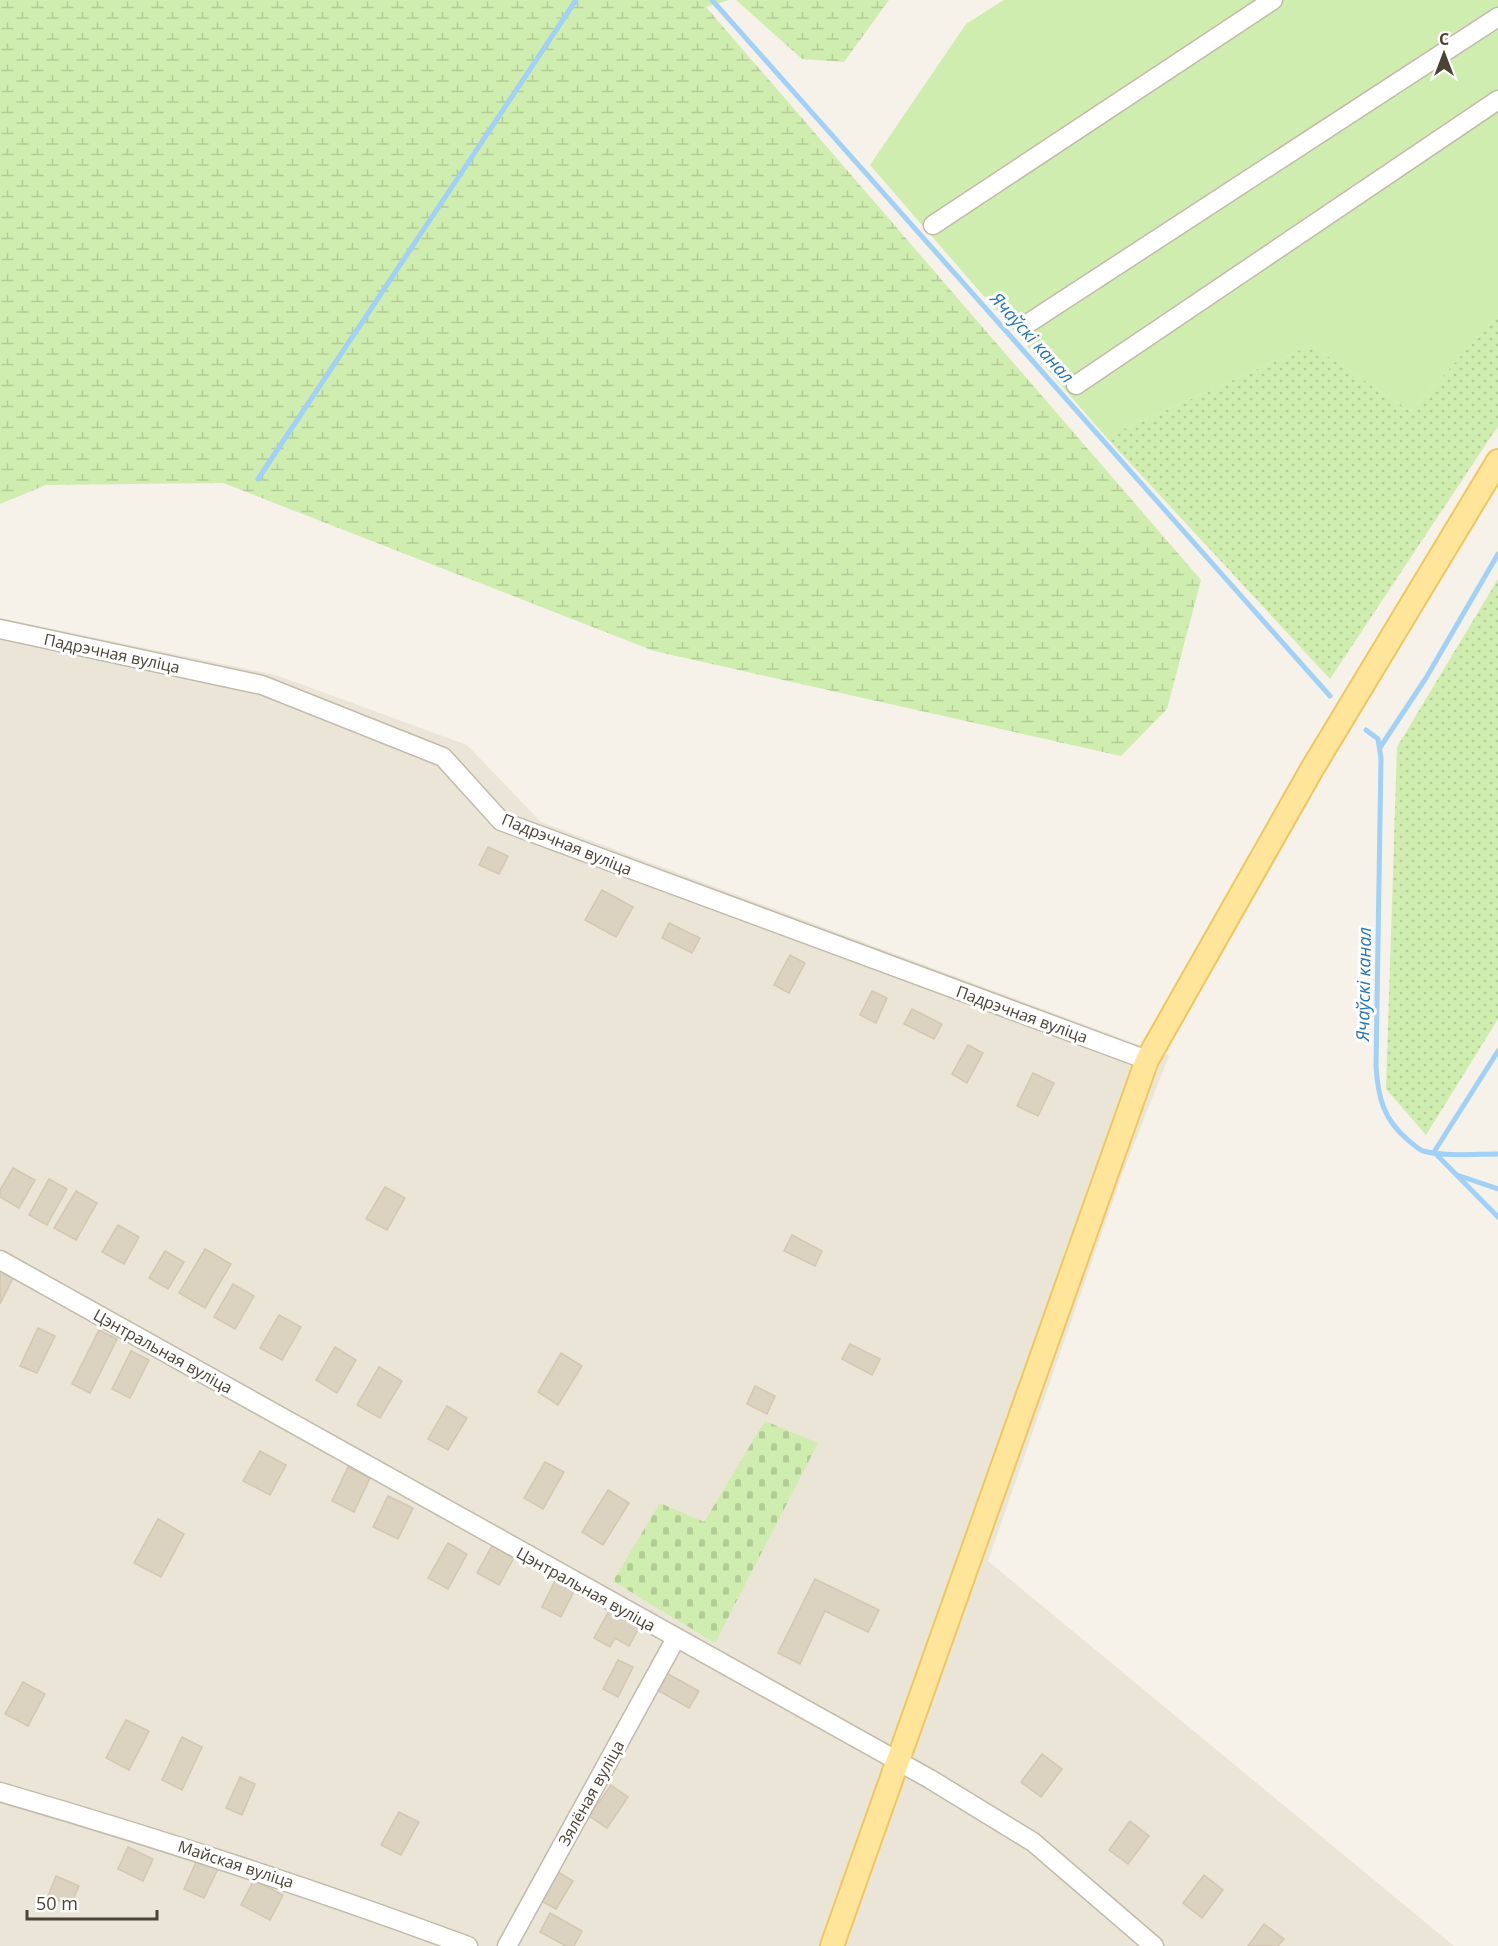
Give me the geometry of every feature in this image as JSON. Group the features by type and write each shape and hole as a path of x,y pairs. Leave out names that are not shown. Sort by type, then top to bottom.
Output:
{"main road":[{"path":"832,1946 1147,1060 1312,769 1498,461"}],"street":[{"path":"933,225 1273,0"},
{"path":"1024,326 1498,17"},
{"path":"1076,385 1498,100"},
{"name":"Падрэчная вуліца","path":"0,629 262,685 443,757 501,821 1147,1060"},
{"name":"Цэнтральная вуліца","path":"0,1260 675,1640 897,1762 1033,1842 1154,1946"},
{"name":"Зялёная вуліца","path":"507,1946 675,1640"},
{"name":"Майская вуліца","path":"0,1792 157,1838 341,1899 468,1946"}],"shaded area":[{"path":"0,618 276,675 467,745 541,822 1169,1056 1124,1169 988,1561 1454,1946 0,1946"}],"green space":[{"path":"0,0 729,0 706,7 1201,580 1167,709 1121,756 654,651 223,483 46,485 0,504"},
{"path":"736,0 889,0 844,62 802,59"},
{"path":"1004,0 1498,0 1498,315 1411,411 1311,345 1106,437 870,165 966,24"},
{"path":"1498,315 1498,426 1330,679 1106,437 1311,345 1411,411"},
{"path":"1498,579 1498,1019 1426,1135 1386,1089 1397,747"},
{"path":"765,1421 818,1443 715,1643 613,1581 660,1503 704,1522"}],"building":[{"path":"488,847 508,856 499,874 479,865"},
{"path":"602,890 633,907 616,937 585,920"},
{"path":"669,923 700,938 692,953 662,938"},
{"path":"790,955 805,963 789,993 774,985"},
{"path":"872,991 887,998 876,1023 860,1015"},
{"path":"912,1009 942,1024 934,1039 904,1024"},
{"path":"968,1045 983,1053 967,1083 952,1074"},
{"path":"1033,1073 1054,1083 1038,1116 1017,1106"},
{"path":"13,1168 35,1180 19,1208 0,1197 0,1190"},
{"path":"49,1179 67,1189 47,1225 29,1215"},
{"path":"385,1187 405,1198 387,1230 366,1219"},
{"path":"76,1191 97,1203 76,1240 54,1228"},
{"path":"118,1225 139,1237 124,1264 102,1252"},
{"path":"792,1235 822,1251 815,1266 784,1251"},
{"path":"205,1249 231,1264 205,1308 179,1293"},
{"path":"165,1251 184,1262 168,1289 149,1278"},
{"path":"0,1271 13,1278 0,1304"},
{"path":"233,1284 254,1296 235,1329 214,1317"},
{"path":"279,1315 301,1327 282,1360 260,1348"},
{"path":"38,1328 55,1336 37,1373 20,1366"},
{"path":"99,1330 117,1339 90,1393 72,1384"},
{"path":"850,1344 880,1359 872,1375 842,1359"},
{"path":"335,1347 356,1360 337,1393 316,1380"},
{"path":"131,1351 149,1360 130,1398 112,1389"},
{"path":"561,1353 582,1366 558,1405 538,1392"},
{"path":"379,1367 402,1381 380,1418 357,1405"},
{"path":"755,1386 775,1396 767,1414 747,1404"},
{"path":"447,1406 467,1418 448,1450 428,1439"},
{"path":"260,1451 286,1465 270,1495 243,1481"},
{"path":"545,1462 564,1472 543,1509 524,1498"},
{"path":"348,1467 370,1478 354,1512 332,1501"},
{"path":"608,1490 629,1503 603,1545 582,1532"},
{"path":"388,1496 413,1508 398,1539 373,1527"},
{"path":"158,1519 184,1534 161,1577 134,1563"},
{"path":"448,1543 467,1554 448,1589 428,1578"},
{"path":"493,1544 515,1556 499,1585 477,1573"},
{"path":"557,1577 576,1587 561,1617 542,1607"},
{"path":"815,1579 879,1610 868,1632 825,1611 800,1664 778,1653"},
{"path":"609,1611 639,1628 629,1646 615,1638 610,1647 594,1638"},
{"path":"618,1660 633,1667 618,1697 603,1689"},
{"path":"661,1670 699,1691 689,1708 652,1687"},
{"path":"23,1682 45,1694 28,1726 5,1714"},
{"path":"126,1720 149,1731 129,1770 106,1758"},
{"path":"182,1737 202,1747 182,1790 162,1780"},
{"path":"1042,1754 1062,1769 1041,1797 1021,1782"},
{"path":"240,1777 255,1784 242,1815 226,1808"},
{"path":"611,1785 628,1797 607,1828 589,1816"},
{"path":"399,1812 419,1822 401,1855 381,1845"},
{"path":"1130,1821 1149,1836 1128,1864 1109,1850"},
{"path":"128,1847 153,1859 143,1881 118,1869"},
{"path":"197,1860 218,1869 204,1898 184,1889"},
{"path":"558,1872 573,1881 556,1909 541,1901"},
{"path":"1204,1875 1223,1890 1202,1918 1183,1903"},
{"path":"56,1876 79,1886 70,1906 48,1896"},
{"path":"254,1880 283,1895 270,1920 241,1905"},
{"path":"550,1913 582,1931 574,1946 566,1946 540,1932"},
{"path":"1264,1924 1284,1939 1278,1946 1248,1946"}],"waterway":[{"path":"258,479 576,0"},
{"name":"Ячаўскі канал","path":"712,0 1330,696"},
{"path":"1381,746 1426,678 1498,554"},
{"name":"Ячаўскі канал","path":"1366,730 1378,739 1381,758 1376,1066 1380,1098 1393,1124 1421,1150 1451,1155 1498,1154"},
{"path":"1498,1051 1434,1152 1498,1217"},
{"path":"1457,1175 1498,1189"}]}
